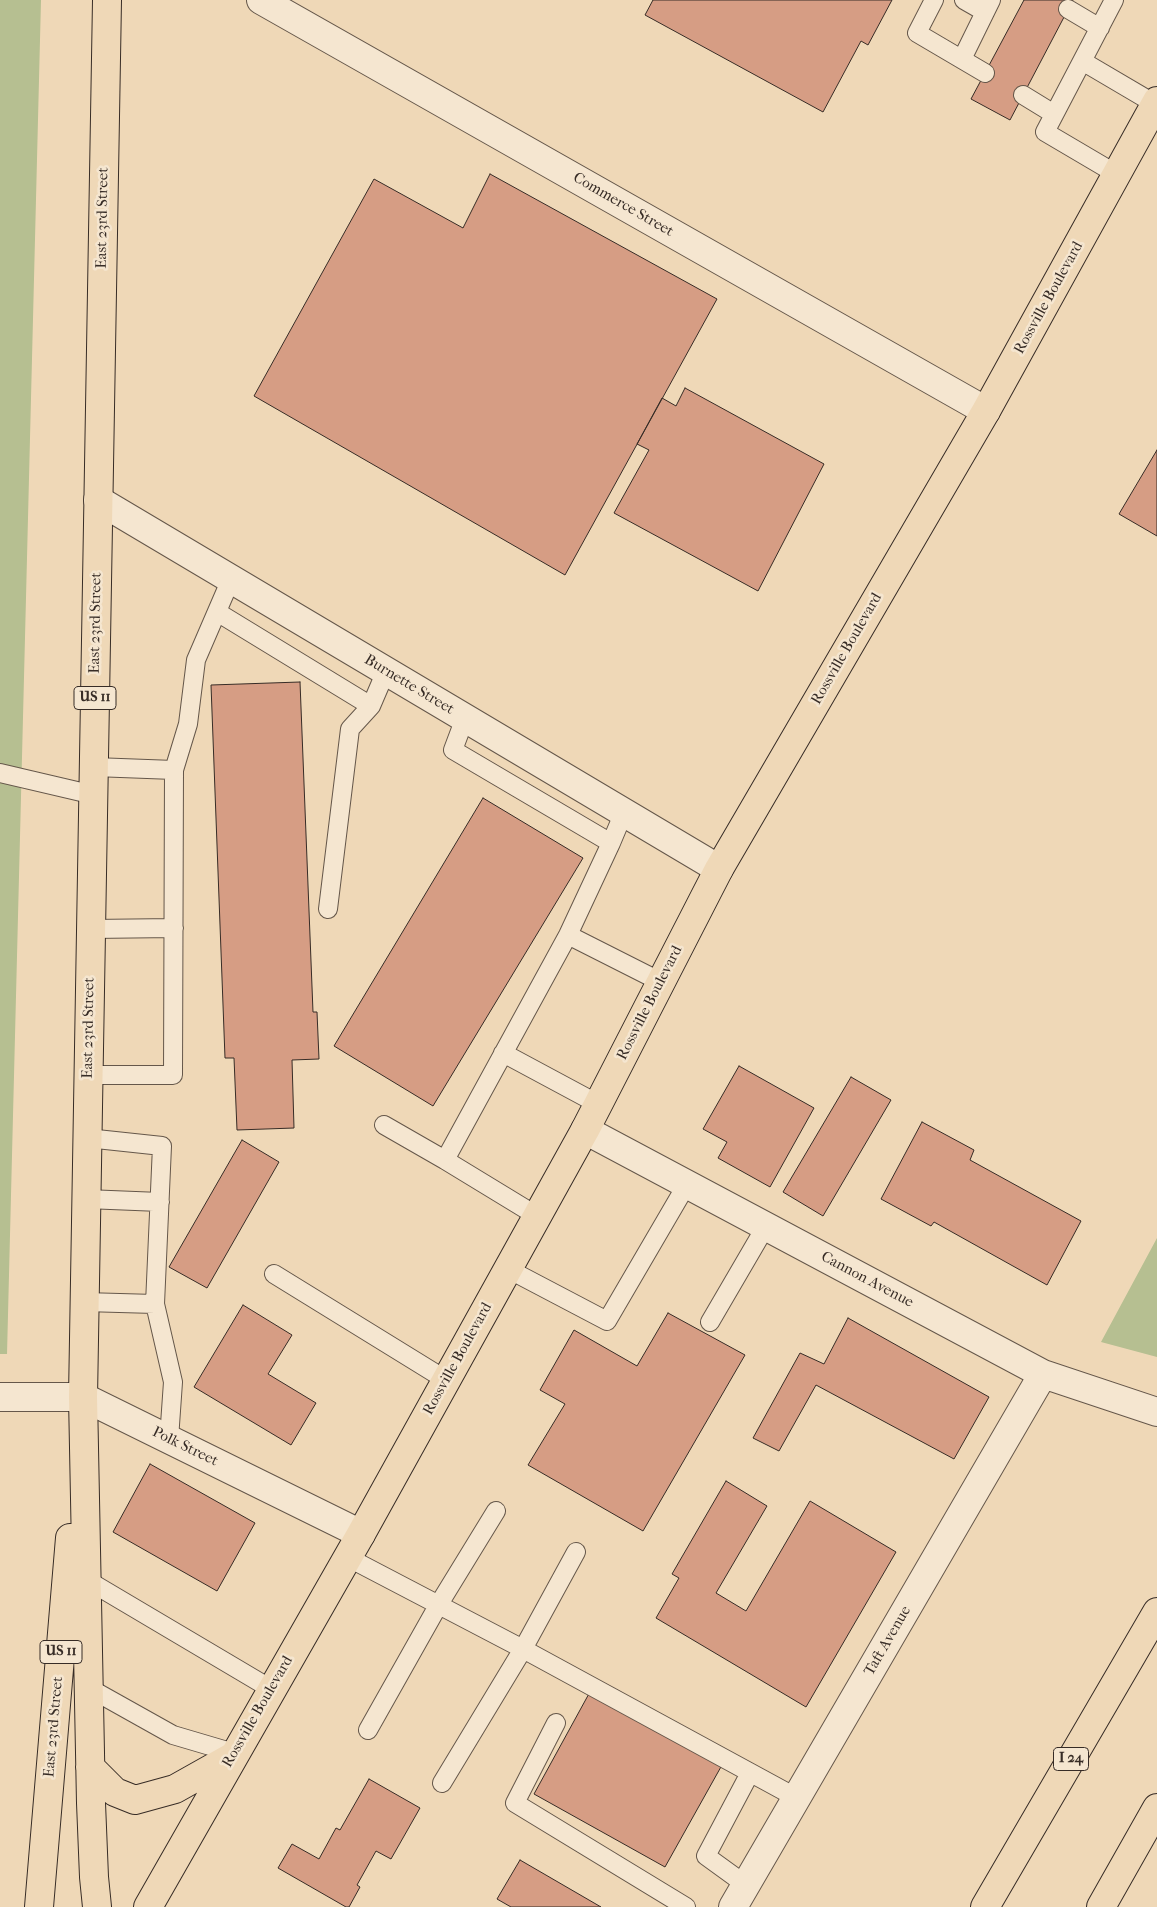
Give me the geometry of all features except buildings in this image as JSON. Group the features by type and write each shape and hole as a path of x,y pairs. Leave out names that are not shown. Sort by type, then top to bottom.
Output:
{"main road":[{"name":"East 23rd Street","path":"98,1907 94,1877 90,1767 83,1397 107,0"},
{"name":"Rossville Boulevard","path":"148,1907 233,1755 361,1534 585,1130 719,869 986,411 1118,175 1156,103"},
{"name":"East 23rd Street","path":"39,1907 83,1397"},
{"name":"I 24","path":"985,1907 1157,1612"},
{"path":"90,1767 115,1792 135,1800 175,1789 233,1755"},
{"path":"1101,1907 1157,1808"}],"street":[{"name":"Commerce Street","path":"261,0 986,411"},
{"name":"Burnette Street","path":"98,500 719,869"},
{"name":"Cannon Avenue","path":"585,1130 1043,1374 1157,1412"},
{"name":"Taft Avenue","path":"740,1896 1043,1374"},
{"name":"Polk Street","path":"0,1397 83,1397 361,1534"}],"lane":[{"path":"934,0 917,32 985,73"},
{"path":"962,59 988,6 964,0"},
{"path":"1114,0 1045,132 1118,175"},
{"path":"1068,9 1100,28"},
{"path":"1082,61 1156,103"},
{"path":"1023,96 1054,114"},
{"path":"88,1075 173,1076 174,770 188,724 196,660 231,579"},
{"path":"217,612 371,706"},
{"path":"328,909 350,729 371,706 386,671"},
{"path":"465,718 453,750 611,843"},
{"path":"94,767 174,770"},
{"path":"0,774 94,795"},
{"path":"445,1160 568,935 624,812"},
{"path":"91,929 174,928"},
{"path":"568,935 661,982"},
{"path":"503,1053 598,1104"},
{"path":"384,1125 537,1216"},
{"path":"87,1138 162,1146 155,1304 173,1382 169,1439"},
{"path":"508,1269 607,1321 687,1184"},
{"path":"86,1199 160,1202"},
{"path":"710,1322 766,1226"},
{"path":"274,1274 446,1380"},
{"path":"84,1302 155,1304"},
{"path":"368,1730 439,1604 496,1512"},
{"path":"442,1783 523,1648 576,1552"},
{"path":"347,1557 523,1648 797,1798"},
{"path":"86,1580 271,1689"},
{"path":"88,1688 173,1735 233,1755"},
{"path":"556,1723 515,1803 686,1907"},
{"path":"740,1896 706,1856 750,1773"}],"green space":[{"path":"0,0 41,0 7,1354 0,1354"},
{"path":"1157,1238 1157,1357 1101,1342"}]}
